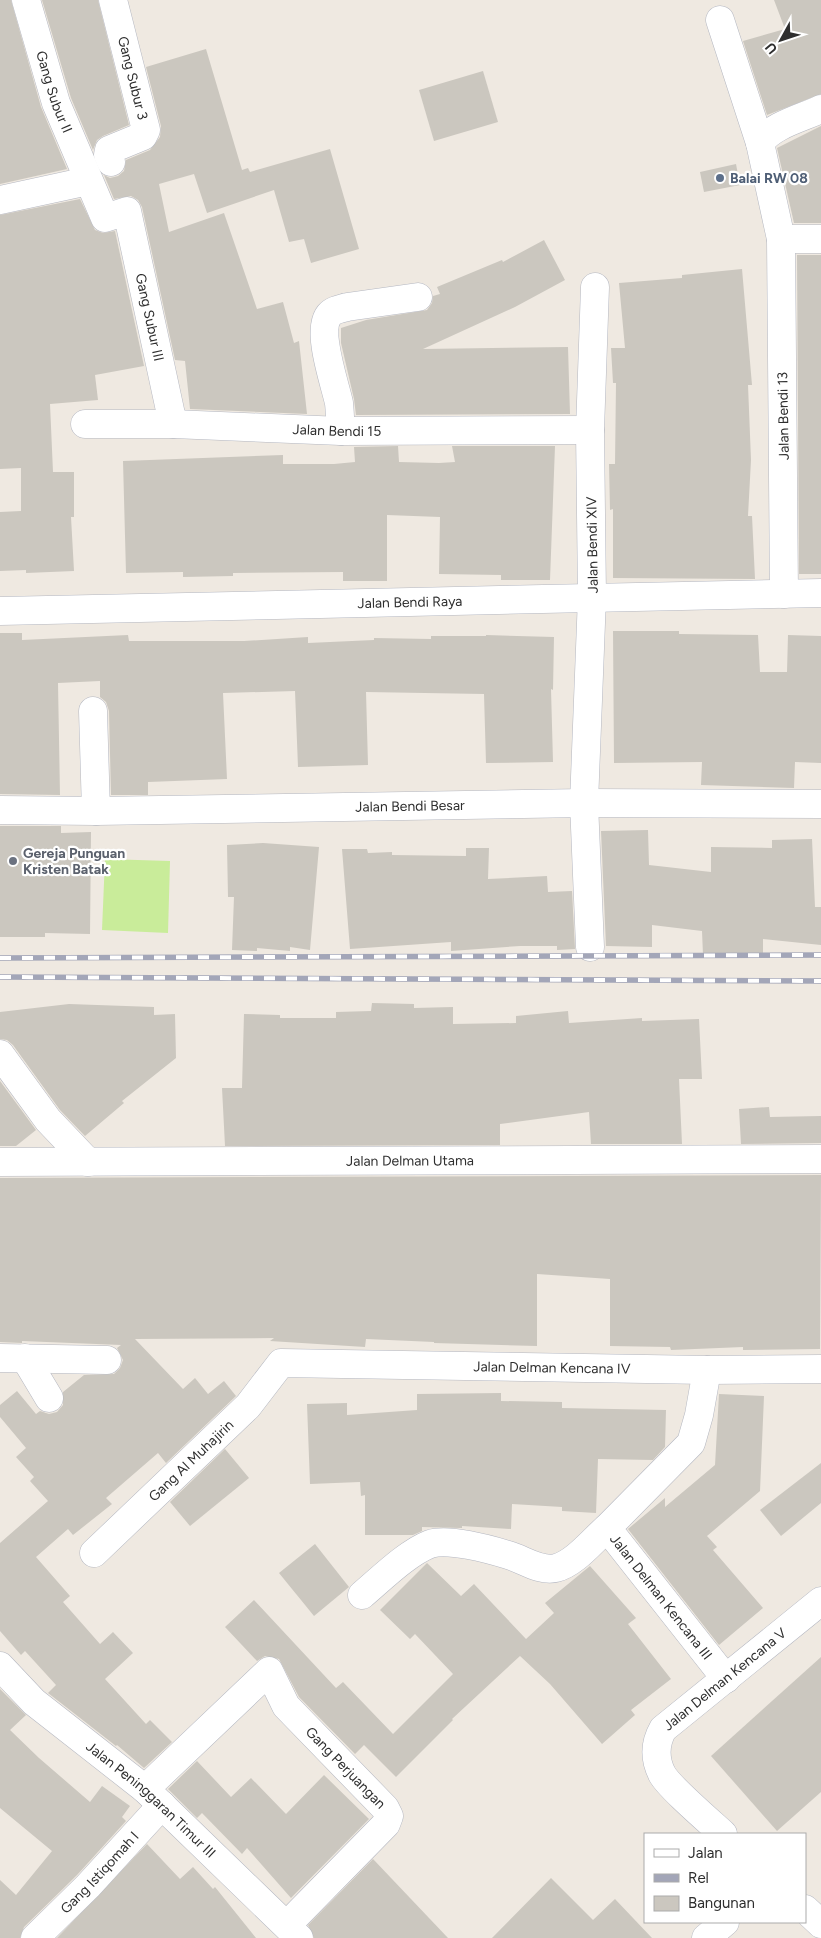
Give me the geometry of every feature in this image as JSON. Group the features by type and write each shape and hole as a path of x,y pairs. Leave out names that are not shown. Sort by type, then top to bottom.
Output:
{"street":[{"name":"Gang Subur II","path":"26,0 56,103 105,218 127,211"},
{"name":"Gang Subur 3","path":"111,162 108,155 109,150 143,136 146,130 113,0"},
{"name":"Jalan Bendi 13","path":"720,20 760,143 781,239 784,594"},
{"path":"760,143 766,135 774,130 821,109"},
{"path":"0,200 88,181"},
{"name":"Gang Subur III","path":"127,211 173,424"},
{"path":"781,239 821,239"},
{"name":"Jalan Bendi XIV","path":"590,947 584,803 592,596 590,430 595,287"},
{"path":"341,431 339,405 325,342 325,327 328,316 336,310 347,307 418,297"},
{"name":"Jalan Bendi 15","path":"84,424 173,424 341,431 590,430"},
{"name":"Jalan Bendi Raya","path":"0,611 592,596 821,593"},
{"path":"93,712 96,811"},
{"name":"Jalan Bendi Besar","path":"0,810 96,811 584,803 821,804"},
{"path":"0,1054 48,1120 88,1162"},
{"name":"Jalan Delman Utama","path":"0,1162 821,1158"},
{"path":"12,1358 107,1360"},
{"path":"12,1358 48,1398"},
{"name":"Jalan Delman Kencana IV","path":"281,1363 707,1370 821,1369"},
{"name":"Gang Al Muhajirin","path":"94,1553 248,1406 281,1363"},
{"name":"Jalan Delman Kencana III","path":"707,1370 699,1415 691,1443 641,1491 607,1528 726,1679"},
{"path":"362,1595 413,1554 430,1544 446,1542 508,1554 545,1568 556,1568 574,1557 607,1528"},
{"name":"Jalan Delman Kencana V","path":"723,1833 663,1775 657,1760 656,1747 663,1729 821,1601"},
{"name":"Jalan Peninggaran Timur III","path":"0,1666 34,1702 153,1797 293,1932"},
{"name":"Gang Istiqomah I","path":"35,1938 88,1886 153,1797 269,1671"},
{"name":"Gang Perjuangan","path":"269,1671 286,1706 385,1808 389,1816 386,1824 293,1932"},
{"path":"806,1910 821,1924"},
{"path":"706,1938 724,1923"}],"green space":[{"path":"105,859 170,861 168,933 102,930"}],"building":[{"path":"0,0 11,0 41,107 67,169 0,184"},
{"path":"42,0 98,0 129,125 97,140 93,150 71,98"},
{"path":"774,0 821,0 821,94 767,115 743,41 785,29"},
{"path":"206,49 242,170 248,168 250,172 330,149 359,249 311,263 304,239 289,242 274,190 207,213 194,174 159,184 169,232 224,213 257,309 283,302 294,343 299,341 307,414 190,409 185,361 175,360 142,207 138,200 131,196 114,199 104,175 110,178 118,176 124,171 126,160 150,150 160,137 161,126 146,67"},
{"path":"483,71 498,122 434,141 419,90"},
{"path":"821,126 821,223 794,223 777,148"},
{"name":"Balai RW 08","path":"736,164 740,185 704,192 700,172"},
{"path":"80,199 95,230 103,233 115,231 144,366 95,375 98,400 50,404 53,472 74,472 74,517 71,517 74,571 26,573 26,570 0,571 0,512 21,511 21,468 0,469 0,215"},
{"path":"544,240 565,280 515,307 423,349 568,347 570,414 356,415 341,343 341,328 366,320 427,310 432,303 433,296 440,294 437,287 502,260 503,262"},
{"path":"797,255 821,255 821,574 799,574"},
{"path":"742,269 752,385 748,385 751,460 748,516 752,516 755,579 613,578 613,509 610,510 609,464 615,464 616,383 613,383 611,348 625,348 619,283 682,278 682,275"},
{"path":"398,446 399,462 439,463 455,462 452,446 555,446 550,580 501,580 501,575 439,574 440,517 387,515 387,581 343,581 343,572 233,573 233,576 183,577 183,572 126,573 123,461 283,455 283,464 334,464 355,462 354,447"},
{"path":"613,631 679,631 679,634 758,635 760,672 787,672 788,635 821,636 821,763 795,762 794,788 701,785 702,762 614,763"},
{"path":"0,633 22,633 22,640 128,635 129,641 244,641 308,637 308,643 374,640 374,638 431,639 431,636 554,637 553,690 551,689 553,762 486,763 484,694 366,692 368,765 298,767 295,691 223,693 227,779 148,782 148,795 111,795 109,711 106,702 100,697 100,681 58,683 60,795 0,794"},
{"path":"0,826 61,826 61,833 91,832 90,934 45,933 45,937 0,937"},
{"path":"648,830 649,865 711,872 711,847 772,848 772,840 812,839 815,907 821,907 821,945 763,939 763,954 703,955 702,931 652,925 652,947 606,946 601,831"},
{"path":"263,843 319,847 310,950 290,947 290,951 257,948 257,951 232,950 234,897 228,897 227,845"},
{"path":"466,848 489,848 488,879 547,876 548,892 572,891 575,949 557,950 557,946 520,946 451,951 451,942 350,949 342,849 367,849 368,853 392,852 392,855 466,856"},
{"path":"372,1003 414,1004 414,1008 453,1007 453,1024 516,1023 516,1016 568,1011 569,1023 642,1018 642,1021 699,1019 702,1079 679,1079 682,1144 591,1144 589,1112 500,1124 500,1145 225,1146 222,1088 242,1088 244,1014 280,1015 280,1018 336,1018 336,1012 371,1011"},
{"path":"69,1004 154,1007 154,1015 175,1014 176,1058 122,1101 124,1103 85,1136 60,1110 13,1045 7,1040 0,1039 0,1012"},
{"path":"0,1081 36,1130 16,1146 0,1146"},
{"path":"769,1107 770,1117 821,1116 821,1143 741,1144 739,1109"},
{"path":"821,1175 820,1349 743,1350 743,1347 671,1350 670,1347 610,1346 610,1279 537,1274 537,1346 366,1339 365,1347 270,1341 274,1338 135,1339 183,1389 195,1378 208,1394 224,1381 236,1396 166,1463 158,1453 106,1498 112,1504 73,1535 68,1529 36,1557 70,1596 63,1602 100,1644 113,1632 133,1653 105,1679 146,1724 150,1720 172,1742 144,1768 117,1745 48,1693 56,1685 25,1651 21,1655 0,1631 0,1543 48,1501 30,1481 34,1477 16,1457 26,1448 0,1417 0,1405 17,1391 36,1414 40,1411 49,1414 57,1412 63,1405 63,1392 84,1375 114,1374 120,1368 123,1360 117,1348 121,1345 22,1341 22,1343 0,1342 0,1178"},
{"path":"501,1393 501,1401 562,1402 562,1408 666,1410 665,1447 653,1460 598,1459 596,1513 562,1511 562,1507 512,1504 511,1529 462,1526 462,1528 422,1527 422,1531 413,1535 365,1535 365,1495 361,1496 360,1482 310,1484 307,1404 347,1403 347,1415 417,1410 417,1394"},
{"path":"719,1394 764,1396 760,1491 707,1536 717,1547 713,1550 763,1608 719,1645 628,1529 665,1498 665,1507 715,1465"},
{"path":"225,1449 249,1478 190,1526 170,1502"},
{"path":"821,1463 821,1503 781,1536 760,1510"},
{"path":"315,1544 349,1587 314,1616 279,1573"},
{"path":"427,1563 461,1596 474,1584 526,1639 554,1613 545,1603 590,1566 636,1618 628,1624 671,1679 631,1710 635,1715 602,1744 550,1684 520,1656 452,1719 396,1777 364,1745 355,1754 299,1697 279,1659 265,1656 257,1661 225,1627 254,1600 336,1688 343,1682 393,1734 453,1674 415,1634 410,1639 380,1610"},
{"path":"821,1657 821,1792 777,1831 711,1756"},
{"path":"0,1689 26,1715 10,1730 39,1758 90,1802 102,1786 130,1806 122,1817 126,1821 77,1875 24,1927 20,1938 0,1938 0,1880 16,1895 52,1851 0,1808"},
{"path":"197,1761 231,1797 251,1778 286,1814 324,1775 369,1819 291,1898 247,1848 242,1854 202,1813 197,1818 168,1789"},
{"path":"147,1844 180,1879 193,1867 213,1889 215,1887 256,1938 57,1938"},
{"path":"373,1859 448,1938 314,1938 308,1925"},
{"path":"551,1878 593,1920 615,1899 652,1938 492,1938"}],"railway":[{"path":"0,958 821,955"},
{"path":"0,977 821,981"}],"place":[{"name":"Balai RW 08","path":"720,178"},
{"name":"Gereja Punguan Kristen Batak","path":"13,861"}]}
